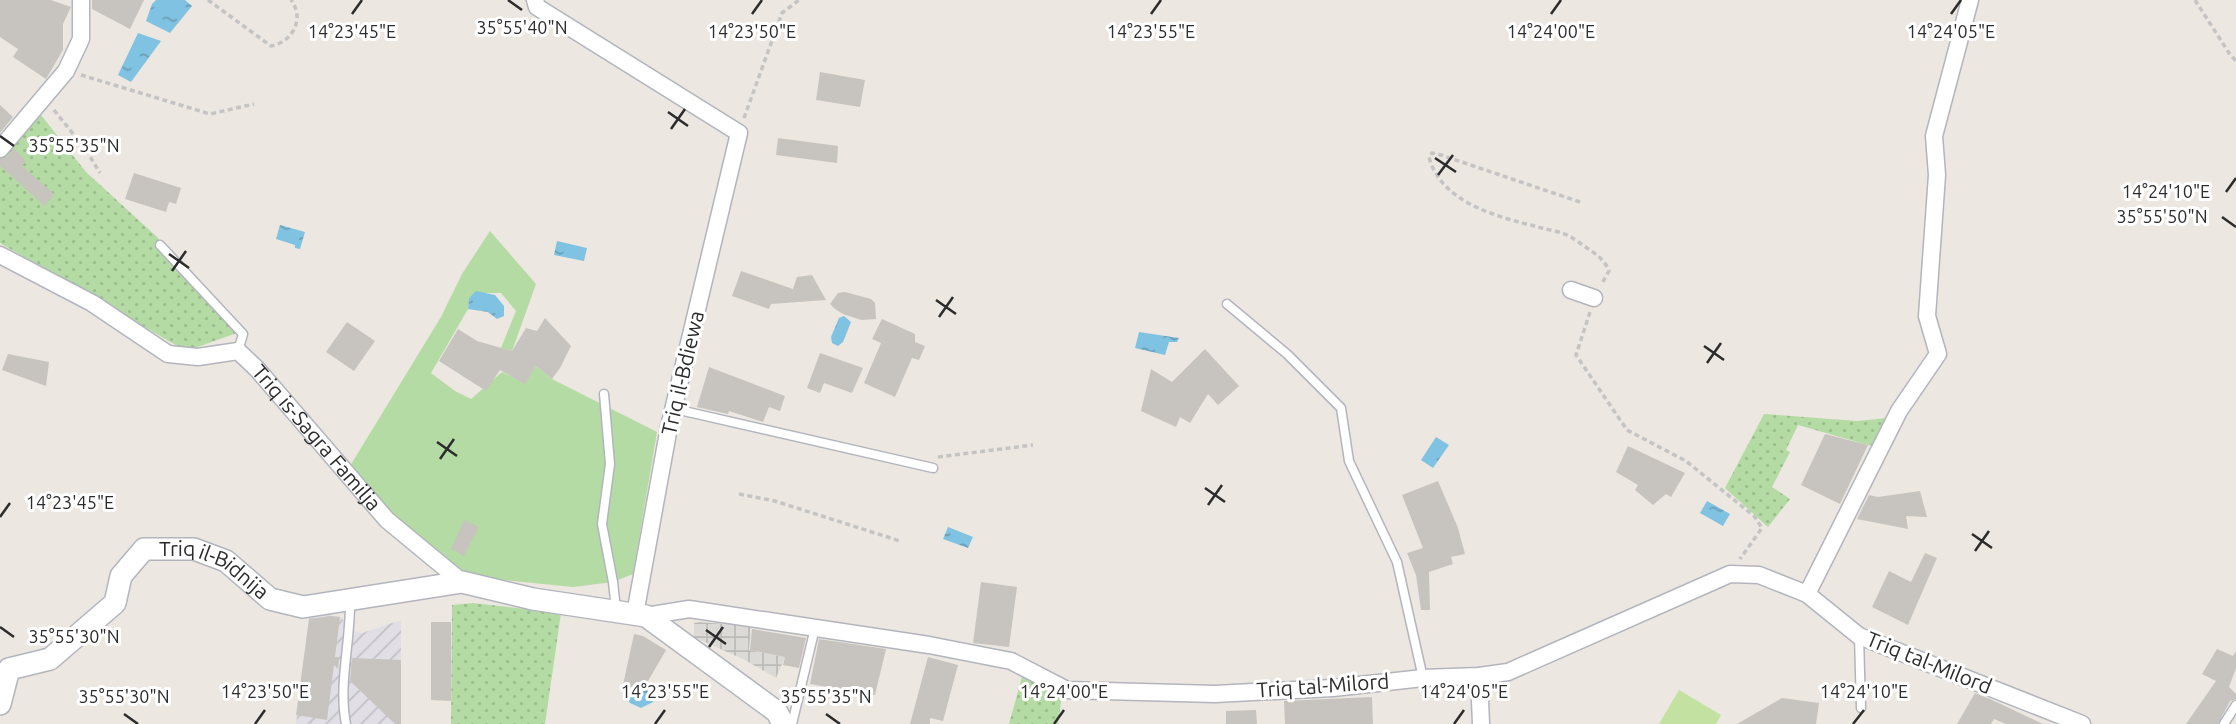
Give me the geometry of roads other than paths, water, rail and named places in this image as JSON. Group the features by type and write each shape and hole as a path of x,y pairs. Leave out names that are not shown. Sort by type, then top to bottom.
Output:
{"street":[{"path":"0,149 66,71 81,38 81,0"},
{"name":"Triq il-Bdiewa","path":"536,0 537,7 739,133 669,427 632,613"},
{"path":"1807,594 1899,411 1938,354 1927,316 1937,175 1934,136 1970,0"},
{"name":"Triq is-Sagra Familja","path":"0,255 92,303 168,354 198,357 238,351 257,369 387,520 463,582 533,599 632,613"},
{"path":"1571,290 1594,298"},
{"name":"Triq il-Bidnija","path":"0,704 9,669 50,659 115,603 121,576 144,549 194,549 226,561 270,599 303,607 463,582"},
{"name":"Triq tal-Milord","path":"632,613 689,609 929,645 1011,662 1067,690 1215,694 1333,688 1508,672 1730,574 1759,575 1807,594 1859,636 2082,724"},
{"path":"632,613 778,712 783,724"},
{"path":"1479,676 1481,724"}],"lane":[{"path":"160,245 243,334 238,351"},
{"path":"1227,304 1287,354 1341,408 1349,461 1397,562 1423,678"},
{"path":"604,394 610,464 602,524 613,582 632,613"},
{"path":"675,409 933,468"},
{"path":"346,724 343,691 351,631 350,600"},
{"path":"792,724 815,628"},
{"path":"1859,636 1862,656 1861,708"},
{"path":"2224,724 2236,705"}],"water":[{"path":"156,0 185,0 192,6 170,33 146,21"},
{"path":"138,33 161,41 131,82 118,75"},
{"path":"280,225 305,232 300,249 276,239"},
{"path":"557,241 587,248 584,261 554,255"},
{"path":"476,291 495,295 504,306 504,316 497,319 488,312 468,309 469,298"},
{"path":"844,316 851,322 843,342 838,346 832,343 831,337 839,318"},
{"path":"1139,332 1179,338 1177,342 1169,342 1165,355 1135,348"},
{"path":"1436,437 1449,445 1433,468 1421,460"},
{"path":"1707,501 1730,514 1723,526 1700,513"},
{"path":"948,527 973,537 968,548 943,539"},
{"path":"649,688 656,696 653,702 641,708 630,703 628,700 633,691 638,693"}]}
